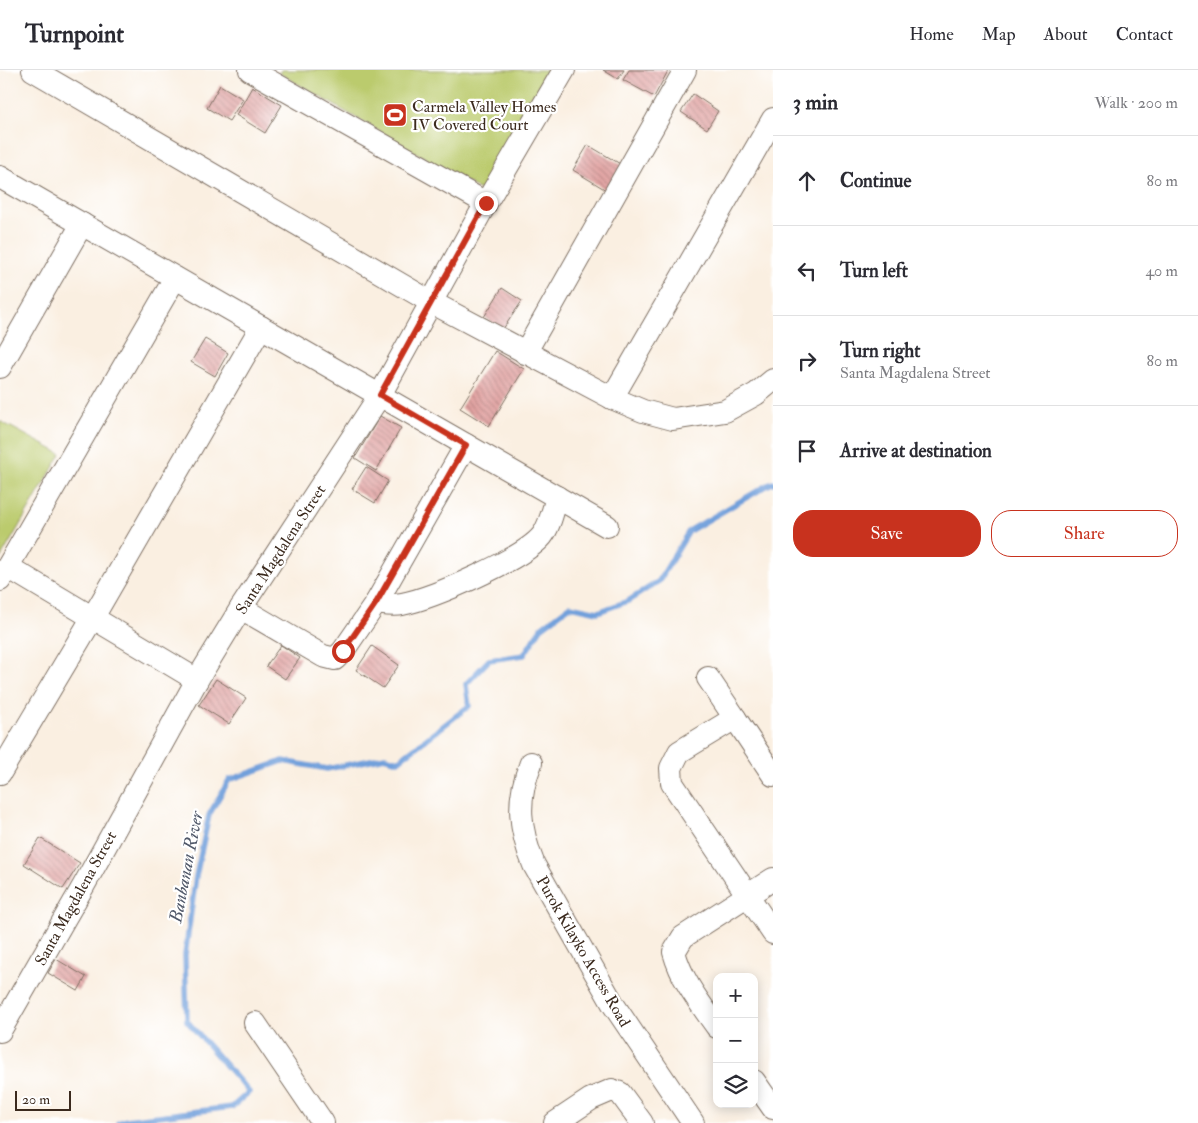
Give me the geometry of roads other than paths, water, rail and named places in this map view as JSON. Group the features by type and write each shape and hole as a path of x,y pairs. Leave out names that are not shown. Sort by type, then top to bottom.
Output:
{"street":[{"path":"33,70 431,302 612,398 643,411 673,419 725,411 756,394 773,380"},
{"name":"Santa Magdalena Street","path":"0,1031 84,884 196,680 380,395 486,203 564,70"},
{"path":"525,353 684,70"},
{"path":"264,73 486,203"},
{"path":"612,398 773,118"},
{"path":"0,177 607,526"},
{"path":"0,367 82,224"},
{"path":"175,278 4,573 93,618 196,680"},
{"path":"0,773 93,618 261,327"},
{"path":"241,608 322,656 335,659 343,651 376,603 466,445"},
{"path":"376,603 400,605 417,601 438,594 514,558 531,547 543,535 557,497"},
{"path":"708,678 773,775"},
{"path":"735,718 679,752 671,768 672,784 773,933"},
{"name":"Purok Kilayko Access Road","path":"531,764 525,779 520,816 527,848 534,865 613,1004 693,1123"},
{"path":"713,1021 686,984 674,952 683,938 773,880"},
{"path":"255,1023 323,1123"},
{"path":"758,1087 773,1108"},
{"path":"555,1123 591,1099 612,1090 620,1093 642,1123"}],"waterway":[{"name":"Banbanan River","path":"118,1123 126,1120 232,1107 249,1092 187,1021 185,955 196,876 209,815 229,780 283,761 327,769 385,757 398,761 469,706 466,684 489,660 524,655 541,628 570,606 598,612 628,601 659,581 689,531 773,483"}],"place":[{"name":"Carmela Valley Homes IV Covered Court","path":"395,115"}]}
